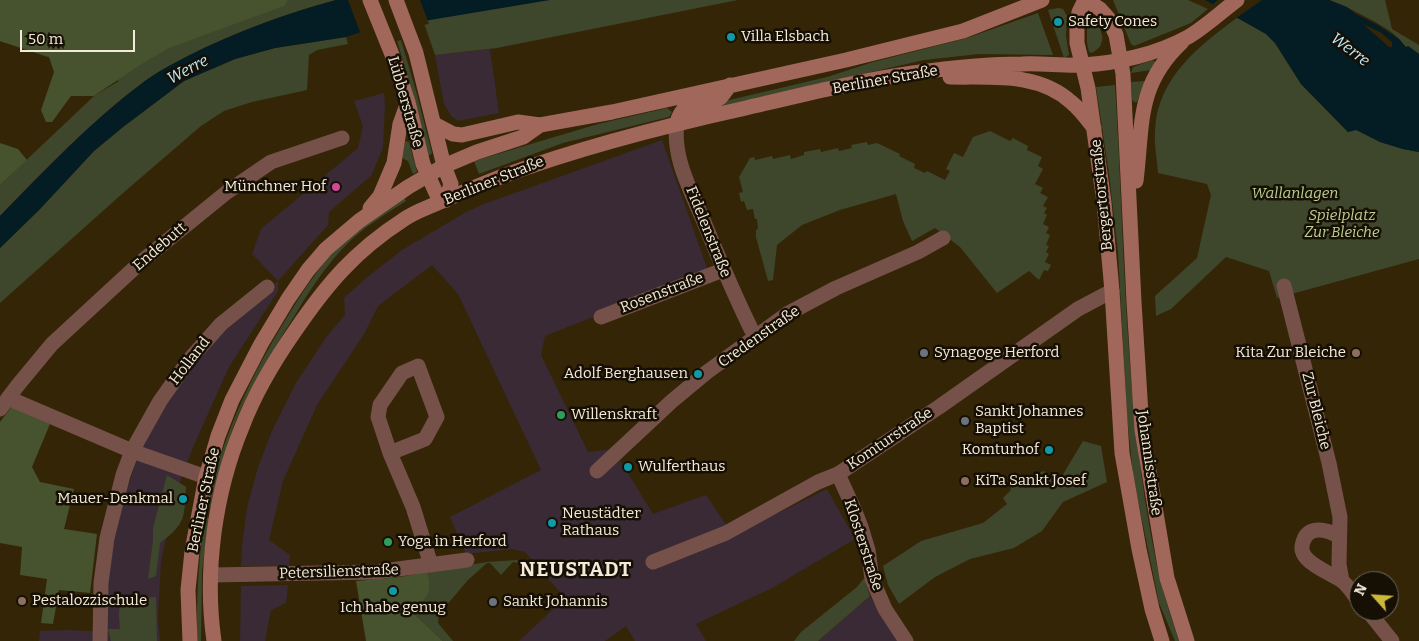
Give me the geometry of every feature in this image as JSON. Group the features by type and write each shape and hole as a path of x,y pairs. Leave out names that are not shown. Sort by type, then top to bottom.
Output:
{"main road":[{"name":"Lübberstraße","path":"370,0 395,62 408,102 419,150 428,175 436,193 446,200 451,184 444,166 411,38 396,0"},
{"name":"Berliner Straße","path":"434,124 453,134 462,135 518,122 540,125 612,112 964,31 1042,0"},
{"path":"1086,0 1079,12 1076,27 1077,43 1088,88 1095,129"},
{"name":"Bergertorstraße","path":"1086,0 1100,9 1108,18 1116,35 1124,88 1133,281"},
{"path":"1187,37 1237,0"},
{"name":"Berliner Straße","path":"214,641 211,576 217,515 227,469 241,427 276,358 330,283 354,256 407,217 549,159 677,123 867,80 935,70 1000,64 1082,65 1120,60 1149,53 1187,37"},
{"name":"Bergertorstraße","path":"1129,203 1134,191 1143,108 1150,88 1167,58 1187,37"},
{"name":"Bergertorstraße","path":"935,70 949,77 1018,78 1036,81 1051,88 1073,103 1095,129 1112,291"},
{"path":"677,123 679,115 686,108 719,99 730,85"},
{"path":"359,221 380,196 394,163 400,124 408,102"},
{"name":"Berliner Straße","path":"190,641 188,590 192,551 206,477 218,436 232,400 260,344 288,299 308,270 326,249 359,221 444,166 477,152 523,137 540,125"},
{"name":"Johannisstraße","path":"1133,281 1142,430 1167,578 1187,641"},
{"name":"Johannisstraße","path":"1112,291 1122,453 1138,548 1152,609 1162,641"}],"street":[{"name":"Fidelenstraße","path":"677,123 678,155 723,270 755,337"},
{"name":"Endebutt","path":"132,451 4,403 52,344 142,261 226,192 271,162 342,138"},
{"name":"Credenstraße","path":"597,471 672,401 787,314 836,288 918,252 943,238"},
{"name":"Rosenstraße","path":"601,317 723,270"},
{"name":"Zur Bleiche","path":"1284,286 1329,463 1340,517 1338,536 1342,581"},
{"name":"Holland","path":"100,641 101,583 107,538 123,475 132,451 160,401 189,360 221,324 267,287"},
{"name":"Komturstraße","path":"653,562 726,533 818,482 838,474 939,407 1078,310 1112,291"},
{"path":"390,453 425,439 437,416 418,366 402,373 380,405 378,417 390,453 425,542 431,565"},
{"path":"132,451 206,477"},
{"name":"Klosterstraße","path":"838,474 861,527 868,550 872,579 885,609 906,641"},
{"path":"1338,536 1329,531 1309,531 1305,536 1302,553 1328,574 1342,581 1349,589"},
{"name":"Petersilienstraße","path":"211,576 375,572 467,560"},
{"path":"1376,621 1392,641"}],"shaded area":[{"path":"490,49 499,113 458,121 451,116 444,104 435,55"},
{"path":"384,93 383,148 371,176 329,212 328,225 278,281 252,254 261,229 358,148 363,126 354,101"},
{"path":"662,140 708,271 545,336 541,355 588,452 613,449 653,514 706,495 733,535 827,489 855,539 772,588 696,624 706,641 635,641 626,626 605,641 519,641 565,598 525,552 512,549 466,554 450,517 541,470 458,294 432,265 378,306 364,334 317,405 283,481 269,540 290,555 289,566 241,566 247,508 258,467 272,431 296,383 327,336 345,315 344,298 402,250 466,212"},
{"path":"278,281 278,291 229,367 194,445 175,495 161,562 158,617 160,641 39,641 40,631 106,632 106,604 116,521 141,448 165,406 193,364 223,327"},
{"path":"288,585 286,603 271,610 265,641 240,641 241,586"},
{"path":"870,596 898,641 818,641"}],"green space":[{"path":"0,0 336,0 286,15 236,34 166,67 152,76 125,96 88,128 0,216 0,185 94,96 119,81 0,41"},
{"path":"0,0 288,0 284,6 169,48 94,96 71,96 52,122 46,122 41,110 54,72 49,57 0,41"},
{"path":"416,0 738,0 497,48 435,55"},
{"path":"1113,0 1188,0 1208,9 1191,23 1134,46 1131,44"},
{"path":"1329,0 1385,0 1392,29 1419,45 1419,54 1408,46 1406,48 1393,34 1376,23"},
{"path":"1063,9 1067,16 1066,36 1069,55 1064,58 1048,10"},
{"path":"1038,13 1053,55 979,54 924,60 705,110 704,106 827,77 873,62 967,38"},
{"name":"Wallanlagen","path":"1238,17 1266,34 1275,43 1301,84 1348,132 1356,129 1380,142 1419,152 1419,259 1277,298 1269,271 1226,257 1171,309 1156,316 1155,296 1197,258 1211,195 1207,184 1158,173 1155,131 1158,112 1163,95 1183,65 1195,52"},
{"path":"1090,20 1094,20 1098,25 1102,38 1100,47 1092,53 1089,52 1087,43 1087,23"},
{"path":"346,37 348,44 317,50 309,55 307,90 252,102 224,111 201,126 0,303 0,248 40,209 94,151 123,127 184,81 235,59 275,48"},
{"path":"401,40 432,153 430,155 428,155 415,100 397,41"},
{"path":"1152,60 1156,62 1151,70 1131,73 1133,67"},
{"path":"1145,81 1137,102 1134,102 1132,100 1131,82"},
{"path":"1115,85 1127,324 1138,443 1145,502 1158,571 1179,641 1175,641 1159,603 1133,476 1127,416 1118,252 1096,87"},
{"path":"667,108 672,112 669,117 563,143 479,174 474,161 598,124"},
{"path":"990,131 1010,141 1013,138 1028,146 1027,150 1042,157 1038,166 1043,169 1035,184 1043,188 1040,193 1048,197 1043,206 1047,208 1044,213 1047,215 1043,224 1049,227 1046,233 1050,235 1046,245 1049,246 1046,252 1049,254 1045,262 1051,265 1048,271 1044,270 1039,280 1029,271 997,293 960,247 935,228 912,241 903,221 896,194 840,210 802,225 777,245 773,280 768,281 756,237 756,230 758,229 757,219 755,219 753,209 747,210 744,201 741,202 739,193 743,192 739,177 750,158 754,157 755,160 772,156 773,159 790,155 791,159 804,155 804,152 820,149 821,152 838,148 839,151 852,148 851,145 867,142 868,145 877,143 915,164 914,168 925,173 927,171 945,180 950,171 946,169 954,153 963,157 973,137"},
{"path":"405,141 409,142 417,172 413,174 408,161 402,158"},
{"path":"0,143 18,149 27,160 0,185"},
{"path":"404,197 406,201 368,226 348,243 324,270 304,300 264,366 239,413 226,448 210,508 206,507 220,456 248,387 272,342 299,298 320,268 345,240"},
{"path":"12,406 50,424 32,467 40,482 74,489 64,529 97,534 90,593 59,590 53,624 41,623 47,579 20,575 22,547 0,543 0,422"},
{"path":"1083,441 1101,446 1107,482 1063,502 1042,531 1014,548 970,559 935,577 899,604 888,585 883,566 921,541 983,523 1007,504 1003,498 1021,478 1044,471 1059,481"},
{"path":"167,475 186,487 184,514 175,530 160,543 156,576 148,579 153,528"},
{"path":"204,518 209,518 202,571 201,641 197,641 198,579"},
{"path":"517,560 519,563 513,562 501,575 490,563 487,563 468,580 439,614 438,623 453,641 443,641 411,611 420,603 427,572 487,562"},
{"path":"427,572 429,591 412,612 443,641 366,641 356,581 400,577"},
{"path":"864,578 870,596 818,641 794,641 801,632 857,587"},
{"path":"137,596 146,598 156,597 157,641 111,641 108,629 120,629 119,611 122,603"}],"water":[{"name":"Werre","path":"336,0 550,0 275,48 235,59 184,81 94,151 40,209 0,248 0,216 88,128 145,81 181,59 236,34 286,15"},
{"name":"Werre","path":"1205,0 1329,0 1347,7 1376,24 1399,39 1406,47 1408,46 1419,54 1419,152 1380,142 1356,130 1348,132 1301,84 1275,43 1266,34","holes":["1363,24 1380,32 1392,42 1392,47 1389,47"]}],"pier":[{"path":"348,0 420,0 429,24 361,35"},
{"path":"1218,0 1262,0 1235,19 1212,5"}],"place":[{"name":"Safety Cones","path":"1058,22"},
{"name":"Villa Elsbach","path":"731,37"},
{"name":"Münchner Hof","path":"336,187"},
{"name":"Synagoge Herford","path":"924,353"},
{"name":"Kita Zur Bleiche","path":"1356,353"},
{"name":"Adolf Berghausen","path":"698,374"},
{"name":"Willenskraft","path":"561,415"},
{"name":"Sankt Johannes Baptist","path":"965,421"},
{"name":"Komturhof","path":"1049,450"},
{"name":"Wulferthaus","path":"628,467"},
{"name":"KiTa Sankt Josef","path":"965,481"},
{"name":"Mauer-Denkmal","path":"183,499"},
{"name":"Neustädter Rathaus","path":"552,523"},
{"name":"Yoga in Herford","path":"388,542"},
{"name":"Ich habe genug","path":"393,591"},
{"name":"Pestalozzischule","path":"22,601"},
{"name":"Sankt Johannis","path":"493,602"}],"district":[{"name":"NEUSTADT","path":"576,570"}],"park label":[{"name":"Spielplatz Zur Bleiche","path":"1342,224"}]}
